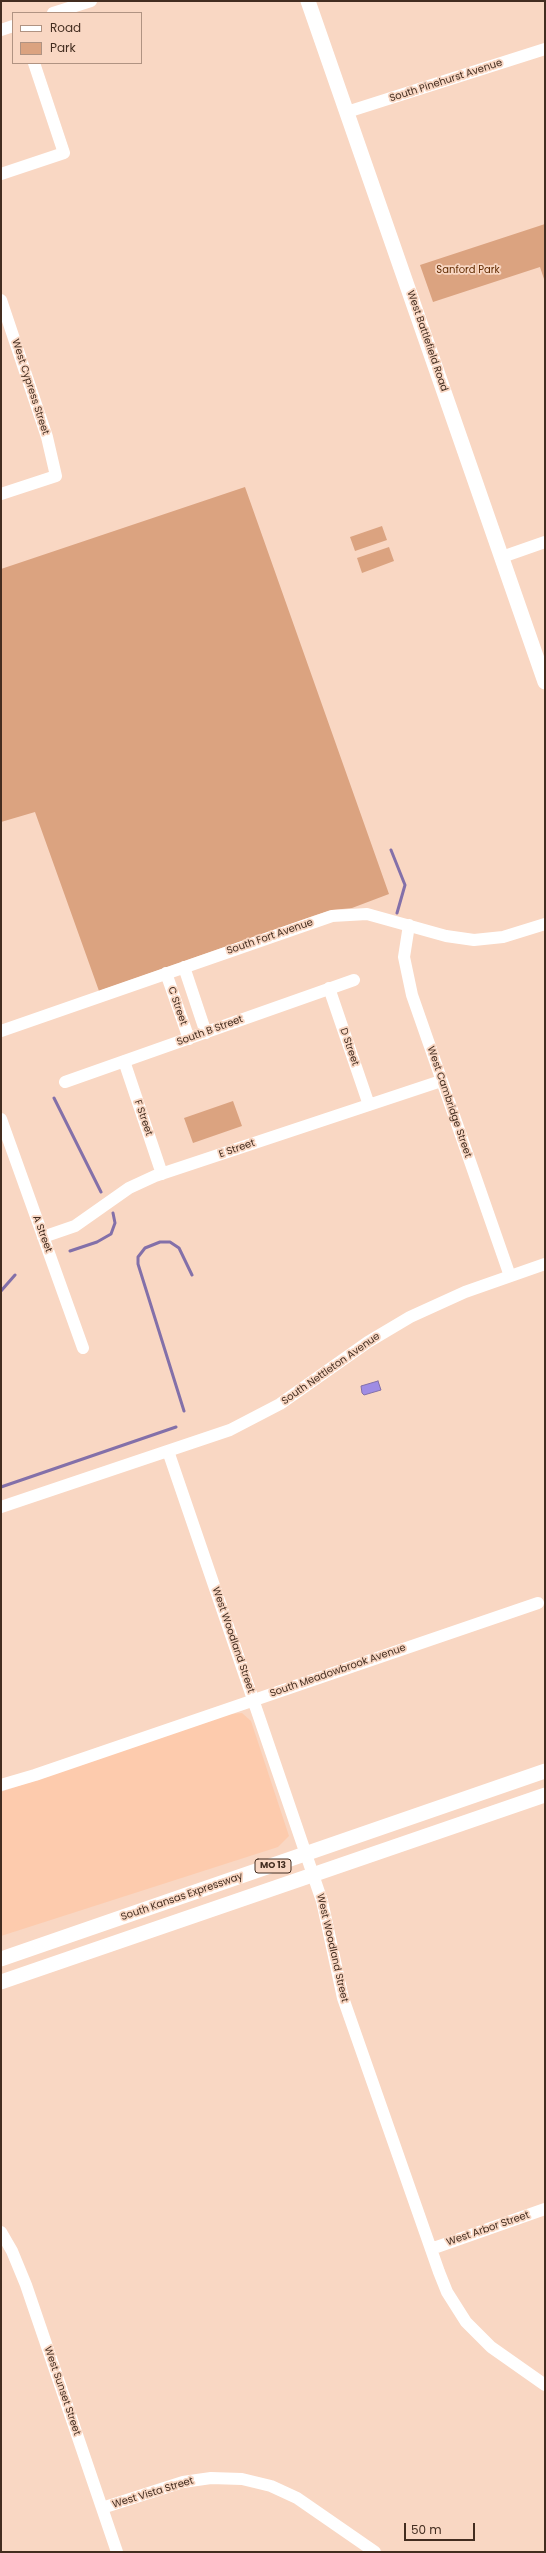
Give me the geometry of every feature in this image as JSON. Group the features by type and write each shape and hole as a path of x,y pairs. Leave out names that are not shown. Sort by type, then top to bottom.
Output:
{"main road":[{"name":"West Battlefield Road","path":"308,1 545,682"},
{"name":"South Kansas Expressway","path":"1,1959 545,1771"},
{"name":"MO 13","path":"1,1982 545,1795"}],"street":[{"path":"56,12 91,1"},
{"path":"1,30 12,26"},
{"name":"South Pinehurst Avenue","path":"347,112 545,49"},
{"path":"1,174 64,153 34,64"},
{"name":"West Cypress Street","path":"1,300 47,437 56,476 1,494"},
{"path":"502,557 545,542"},
{"name":"South Fort Avenue","path":"1,1031 332,916 367,914 446,936 476,940 503,938 545,924"},
{"name":"West Cambridge Street","path":"409,925 404,957 406,974 510,1276"},
{"name":"C Street","path":"184,967 206,1033"},
{"name":"C Street","path":"166,973 189,1039"},
{"name":"South B Street","path":"65,1082 354,980"},
{"name":"D Street","path":"329,988 369,1105"},
{"name":"F Street","path":"124,1061 162,1174"},
{"name":"E Street","path":"43,1237 75,1226 129,1188 162,1174 442,1081"},
{"name":"A Street","path":"1,1120 83,1348"},
{"name":"South Nettleton Avenue","path":"1,1507 208,1438 258,1417 302,1391 368,1342 410,1317 450,1298 545,1264"},
{"name":"West Woodland Street","path":"168,1451 327,1918 334,1962 343,1998 447,2292 466,2322 491,2347 545,2385"},
{"name":"South Meadowbrook Avenue","path":"1,1785 538,1603"},
{"name":"West Arbor Street","path":"431,2249 545,2209"},
{"name":"West Sunset Street","path":"1,2232 18,2264 26,2285 117,2552"},
{"name":"West Vista Street","path":"102,2508 183,2482 211,2478 242,2479 271,2486 297,2498 376,2552"}],"shaded area":[{"path":"378,1381 381,1390 364,1395 362,1393 361,1386"},
{"path":"242,1713 251,1721 289,1836 278,1847 1,1936 1,1792 230,1714"}],"green space":[{"name":"Sanford Park","path":"545,224 545,282 540,267 433,302 420,265"},
{"path":"245,487 389,894 352,908 332,910 313,916 99,991 35,812 1,822 1,569"},
{"path":"382,526 387,540 355,551 350,537"},
{"path":"389,547 394,561 362,573 357,558"},
{"path":"233,1101 242,1126 193,1143 184,1118"}],"waterway":[{"path":"391,850 405,885 397,913"},
{"path":"54,1098 101,1192"},
{"path":"70,1251 97,1242 111,1234 115,1223 113,1213"},
{"path":"184,1411 138,1264 138,1257 145,1248 160,1242 170,1242 179,1248 192,1275"},
{"path":"1,1291 15,1275"},
{"path":"1,1487 176,1427"}]}
